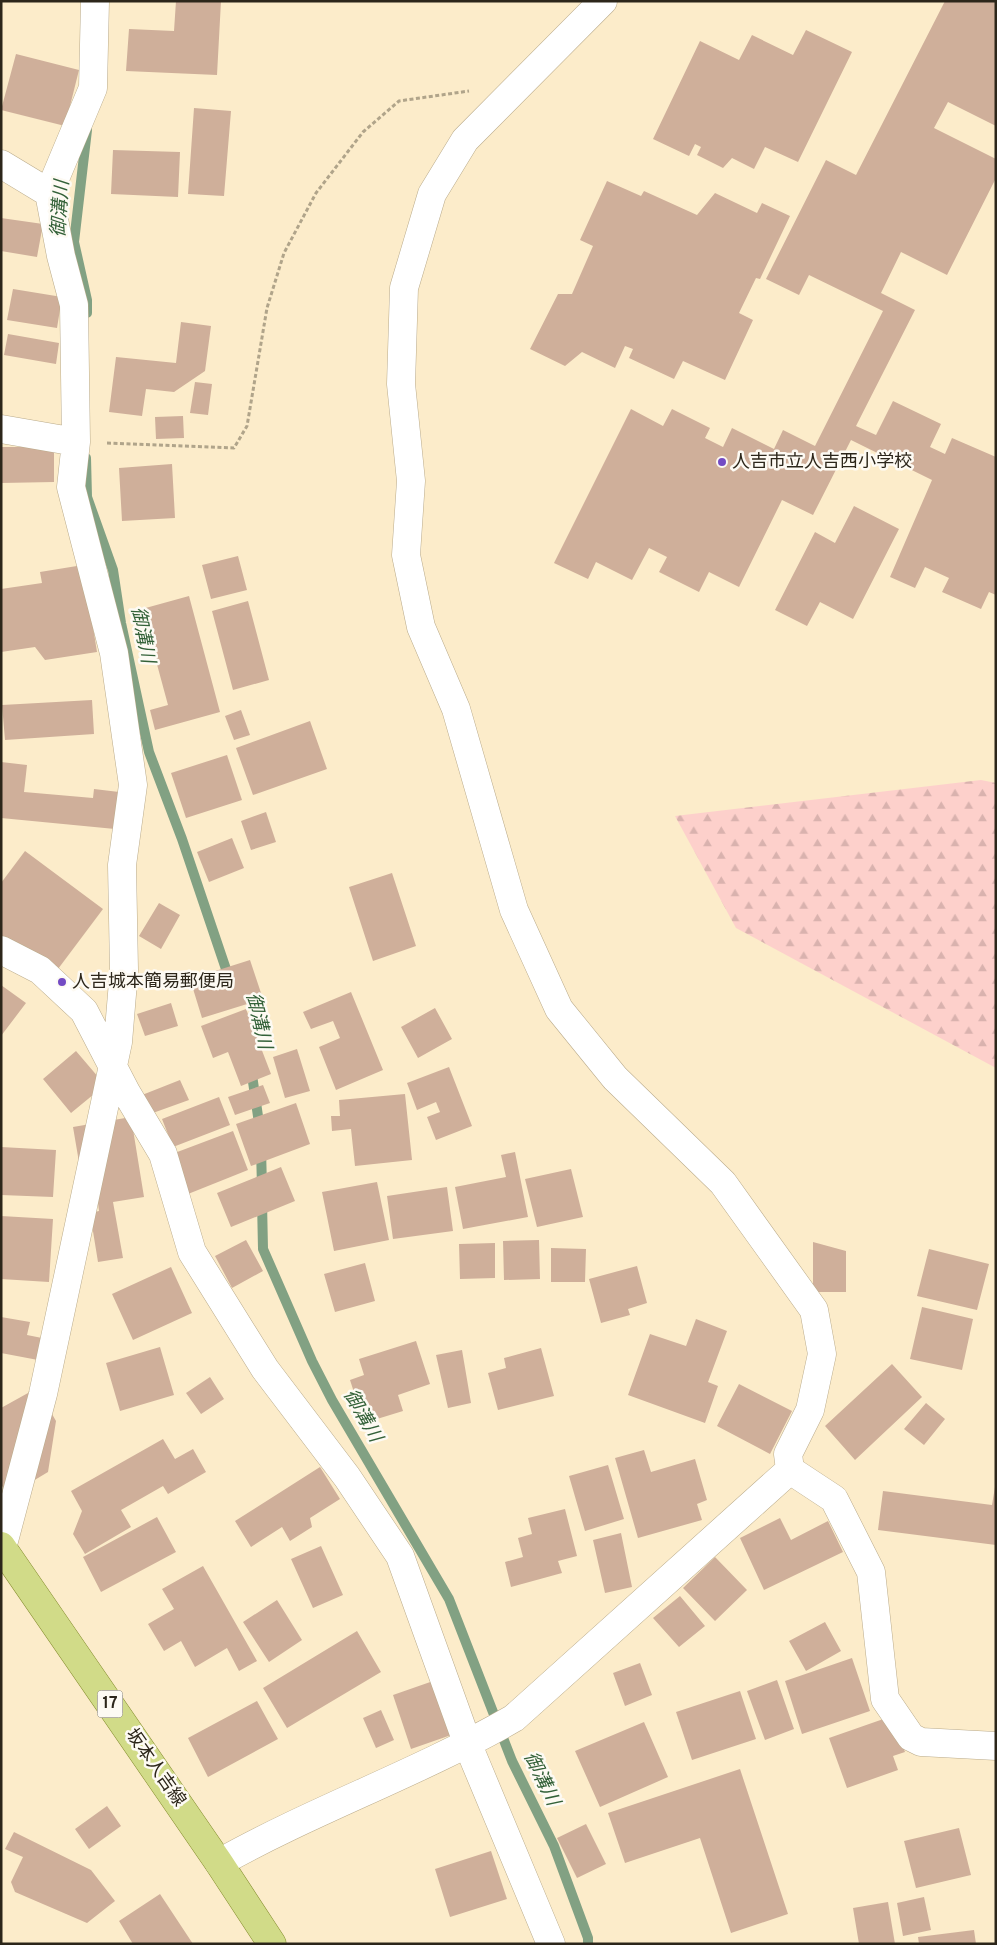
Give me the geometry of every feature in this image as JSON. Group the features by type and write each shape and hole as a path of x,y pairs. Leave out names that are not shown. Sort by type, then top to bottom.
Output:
{"main road":[{"name":"坂本人吉線","path":"2,1549 220,1862 272,1944"}],"street":[{"path":"2,1549 43,1394 118,1042 124,970 122,865 133,785 114,653 71,487 76,442 74,305 61,256 49,193 92,88 95,1"},
{"path":"603,1 465,140 432,194 404,288 401,384 411,481 406,555 421,627 456,708 514,910 559,1009 615,1078 723,1182 814,1310 822,1354 810,1410 788,1454 790,1470 834,1500 871,1572 885,1699 911,1737 921,1742 996,1746"},
{"path":"1,164 49,193"},
{"path":"1,429 76,442"},
{"path":"1,950 40,970 84,1011 112,1065 163,1154 192,1252 265,1370 347,1477 400,1556 468,1745 551,1944"},
{"path":"220,1862 266,1836 468,1745 514,1718 790,1470"}],"path":[{"path":"76,442 234,448 247,426 267,308 284,253 316,193 363,132 399,101 474,90"}],"green space":[{"path":"981,780 996,783 996,1068 736,928 675,816"}],"building":[{"path":"176,1 221,1 217,75 126,71 129,29 174,31"},
{"path":"945,1 996,1 996,126 948,102 934,128 996,159 996,178 947,275 901,252 881,293 915,310 856,426 876,435 893,401 941,424 930,447 945,454 952,438 996,457 996,595 989,592 981,609 942,592 949,578 925,567 915,588 890,577 932,480 851,440 813,515 782,500 739,587 709,572 699,592 659,572 667,557 649,548 632,580 596,562 588,579 554,563 631,409 663,426 672,409 710,428 705,438 723,447 732,428 774,449 783,430 815,446 883,311 809,275 799,295 766,279 826,160 856,175"},
{"path":"806,30 852,52 798,162 765,147 754,169 732,158 723,168 697,155 701,147 695,144 689,156 653,139 700,41 739,60 752,35 793,55"},
{"path":"16,54 79,70 65,126 1,110"},
{"path":"194,108 231,111 224,196 188,194"},
{"path":"113,150 180,152 178,197 111,194"},
{"path":"607,181 641,196 644,191 697,215 715,193 757,213 762,203 790,216 760,279 756,278 739,313 753,320 725,380 683,361 674,379 629,358 633,349 625,346 615,368 582,352 565,366 530,349 558,294 572,294 593,246 580,240"},
{"path":"1,218 43,224 37,257 1,251"},
{"path":"13,289 62,297 57,328 7,320"},
{"path":"181,322 211,326 205,371 174,392 146,389 142,416 109,412 116,357 176,363"},
{"path":"8,334 59,343 56,364 4,355"},
{"path":"195,382 212,384 208,415 190,413"},
{"path":"183,416 184,438 156,439 155,417"},
{"path":"1,447 54,447 54,482 1,483"},
{"path":"172,464 175,518 122,521 119,468"},
{"path":"854,506 899,529 853,619 820,602 807,626 775,610 815,532 835,543"},
{"path":"238,556 247,590 211,599 202,565"},
{"path":"83,565 97,652 45,660 35,647 1,652 1,589 42,583 40,572"},
{"path":"189,596 220,712 155,730 150,710 168,705 142,609"},
{"path":"248,601 269,680 233,690 212,611"},
{"path":"92,700 94,734 5,740 2,705"},
{"path":"241,710 250,735 234,740 225,716"},
{"path":"310,721 327,769 253,795 236,748"},
{"path":"227,755 242,800 186,818 171,773"},
{"path":"1,762 27,765 24,792 93,798 94,789 119,792 115,829 1,818"},
{"path":"266,812 276,842 251,850 241,821"},
{"path":"232,838 244,868 209,882 197,852"},
{"path":"25,851 103,909 52,977 1,940 1,883"},
{"path":"392,873 416,946 373,961 349,887"},
{"path":"159,903 180,915 161,949 139,936"},
{"path":"250,960 263,999 202,1018 190,979"},
{"path":"1,985 26,1003 1,1036"},
{"path":"351,992 383,1070 336,1090 319,1047 340,1038 333,1021 311,1029 303,1012"},
{"path":"171,1003 178,1026 145,1036 137,1014"},
{"path":"435,1008 452,1039 418,1058 401,1027"},
{"path":"246,1009 271,1074 241,1086 228,1052 213,1058 201,1026"},
{"path":"297,1049 310,1091 285,1098 273,1057"},
{"path":"76,1051 105,1085 71,1113 43,1079"},
{"path":"449,1067 472,1126 436,1140 427,1117 440,1112 436,1102 417,1110 407,1083"},
{"path":"180,1080 189,1100 150,1114 142,1095"},
{"path":"263,1085 270,1103 235,1115 228,1097"},
{"path":"405,1094 412,1160 355,1166 351,1129 332,1131 331,1116 340,1116 339,1100"},
{"path":"219,1097 230,1125 173,1147 162,1119"},
{"path":"296,1103 310,1144 251,1166 236,1124"},
{"path":"131,1117 144,1197 113,1202 123,1258 98,1262 90,1213 99,1211 98,1203 81,1174 73,1127"},
{"path":"233,1131 248,1170 188,1194 172,1154"},
{"path":"1,1147 56,1150 53,1197 1,1195"},
{"path":"515,1152 528,1217 463,1229 455,1187 506,1177 501,1155"},
{"path":"281,1167 295,1201 231,1227 217,1193"},
{"path":"571,1169 583,1217 537,1227 525,1179"},
{"path":"377,1182 389,1240 334,1251 322,1192"},
{"path":"447,1187 453,1231 393,1239 387,1196"},
{"path":"1,1216 53,1219 49,1282 1,1279"},
{"path":"246,1240 263,1271 232,1288 215,1256"},
{"path":"539,1240 540,1279 504,1280 503,1241"},
{"path":"813,1242 846,1251 846,1292 813,1292"},
{"path":"495,1243 495,1278 460,1279 459,1244"},
{"path":"551,1248 586,1249 585,1282 551,1282"},
{"path":"929,1249 989,1264 977,1310 917,1296"},
{"path":"365,1263 375,1301 335,1312 324,1274"},
{"path":"637,1266 647,1303 628,1309 630,1315 601,1323 589,1279"},
{"path":"171,1267 192,1313 133,1340 112,1294"},
{"path":"922,1307 973,1319 962,1370 910,1359"},
{"path":"1,1317 30,1322 27,1335 42,1338 38,1360 1,1353"},
{"path":"696,1319 727,1331 708,1382 718,1386 705,1423 628,1395 650,1334 686,1346"},
{"path":"416,1341 430,1384 398,1395 403,1411 364,1423 350,1380 364,1375 359,1359"},
{"path":"160,1347 174,1395 120,1411 106,1363"},
{"path":"541,1348 554,1396 498,1410 488,1373 506,1368 504,1358"},
{"path":"462,1350 471,1403 448,1408 436,1355"},
{"path":"892,1364 922,1397 855,1460 825,1426"},
{"path":"210,1377 224,1399 201,1414 186,1393"},
{"path":"739,1384 792,1411 770,1454 717,1426"},
{"path":"37,1388 56,1421 48,1472 8,1496 1,1484 1,1408"},
{"path":"926,1403 945,1419 924,1445 904,1429"},
{"path":"163,1439 175,1459 193,1449 206,1472 168,1494 163,1486 121,1510 131,1527 85,1554 73,1534 82,1511 71,1491"},
{"path":"644,1450 651,1472 695,1459 707,1500 697,1504 702,1520 638,1538 615,1458"},
{"path":"608,1465 624,1519 585,1531 569,1476"},
{"path":"320,1467 340,1499 310,1518 312,1527 290,1541 282,1527 251,1547 235,1521"},
{"path":"995,1487 996,1545 878,1530 883,1491 992,1505"},
{"path":"565,1509 577,1556 558,1561 562,1573 511,1587 505,1562 523,1557 518,1538 532,1534 528,1518"},
{"path":"157,1517 176,1552 101,1592 83,1557"},
{"path":"780,1518 791,1540 828,1521 843,1552 764,1590 740,1538"},
{"path":"621,1533 632,1587 605,1593 593,1540"},
{"path":"321,1546 343,1595 313,1608 291,1559"},
{"path":"715,1557 747,1590 715,1621 683,1588"},
{"path":"203,1566 257,1661 239,1671 227,1648 195,1667 181,1641 164,1651 148,1624 174,1609 162,1589"},
{"path":"680,1596 705,1626 679,1647 653,1618"},
{"path":"277,1600 302,1640 269,1662 243,1622"},
{"path":"825,1622 841,1651 806,1671 789,1641"},
{"path":"357,1631 381,1672 287,1728 263,1688"},
{"path":"852,1658 870,1711 802,1734 785,1681"},
{"path":"640,1663 652,1695 625,1706 613,1673"},
{"path":"436,1680 454,1734 411,1749 393,1695"},
{"path":"777,1680 794,1729 765,1740 747,1691"},
{"path":"740,1691 756,1739 692,1760 676,1712"},
{"path":"257,1701 278,1739 208,1777 188,1738"},
{"path":"381,1710 394,1740 376,1748 363,1718"},
{"path":"892,1716 905,1752 893,1756 898,1770 847,1788 829,1738"},
{"path":"644,1722 668,1777 600,1807 575,1751"},
{"path":"740,1769 788,1914 731,1933 700,1838 625,1863 608,1813"},
{"path":"107,1806 121,1826 89,1849 75,1829"},
{"path":"586,1824 606,1864 577,1878 557,1838"},
{"path":"959,1828 971,1875 916,1888 904,1841"},
{"path":"14,1832 91,1870 115,1901 87,1923 15,1892 11,1882 23,1857 5,1849"},
{"path":"491,1851 507,1899 450,1917 435,1869"},
{"path":"160,1894 193,1944 133,1944 119,1921"},
{"path":"924,1897 931,1930 903,1936 897,1903"},
{"path":"888,1902 895,1944 859,1944 853,1908"},
{"path":"974,1930 976,1944 919,1944 918,1937"}],"waterway":[{"name":"御溝川","path":"87,130 74,242 87,300 87,313"},
{"name":"御溝川","path":"86,458 87,497 113,570 121,623 149,752 182,839 230,981"},
{"name":"御溝川","path":"251,1068 260,1130"},
{"name":"御溝川","path":"261,1149 262,1187"},
{"name":"御溝川","path":"262,1202 263,1249 312,1361 332,1400 449,1599 512,1761 554,1846 588,1938 588,1944"}],"place":[{"name":"人吉市立人吉西小学校","path":"722,462"},
{"name":"人吉城本簡易郵便局","path":"62,982"}]}
